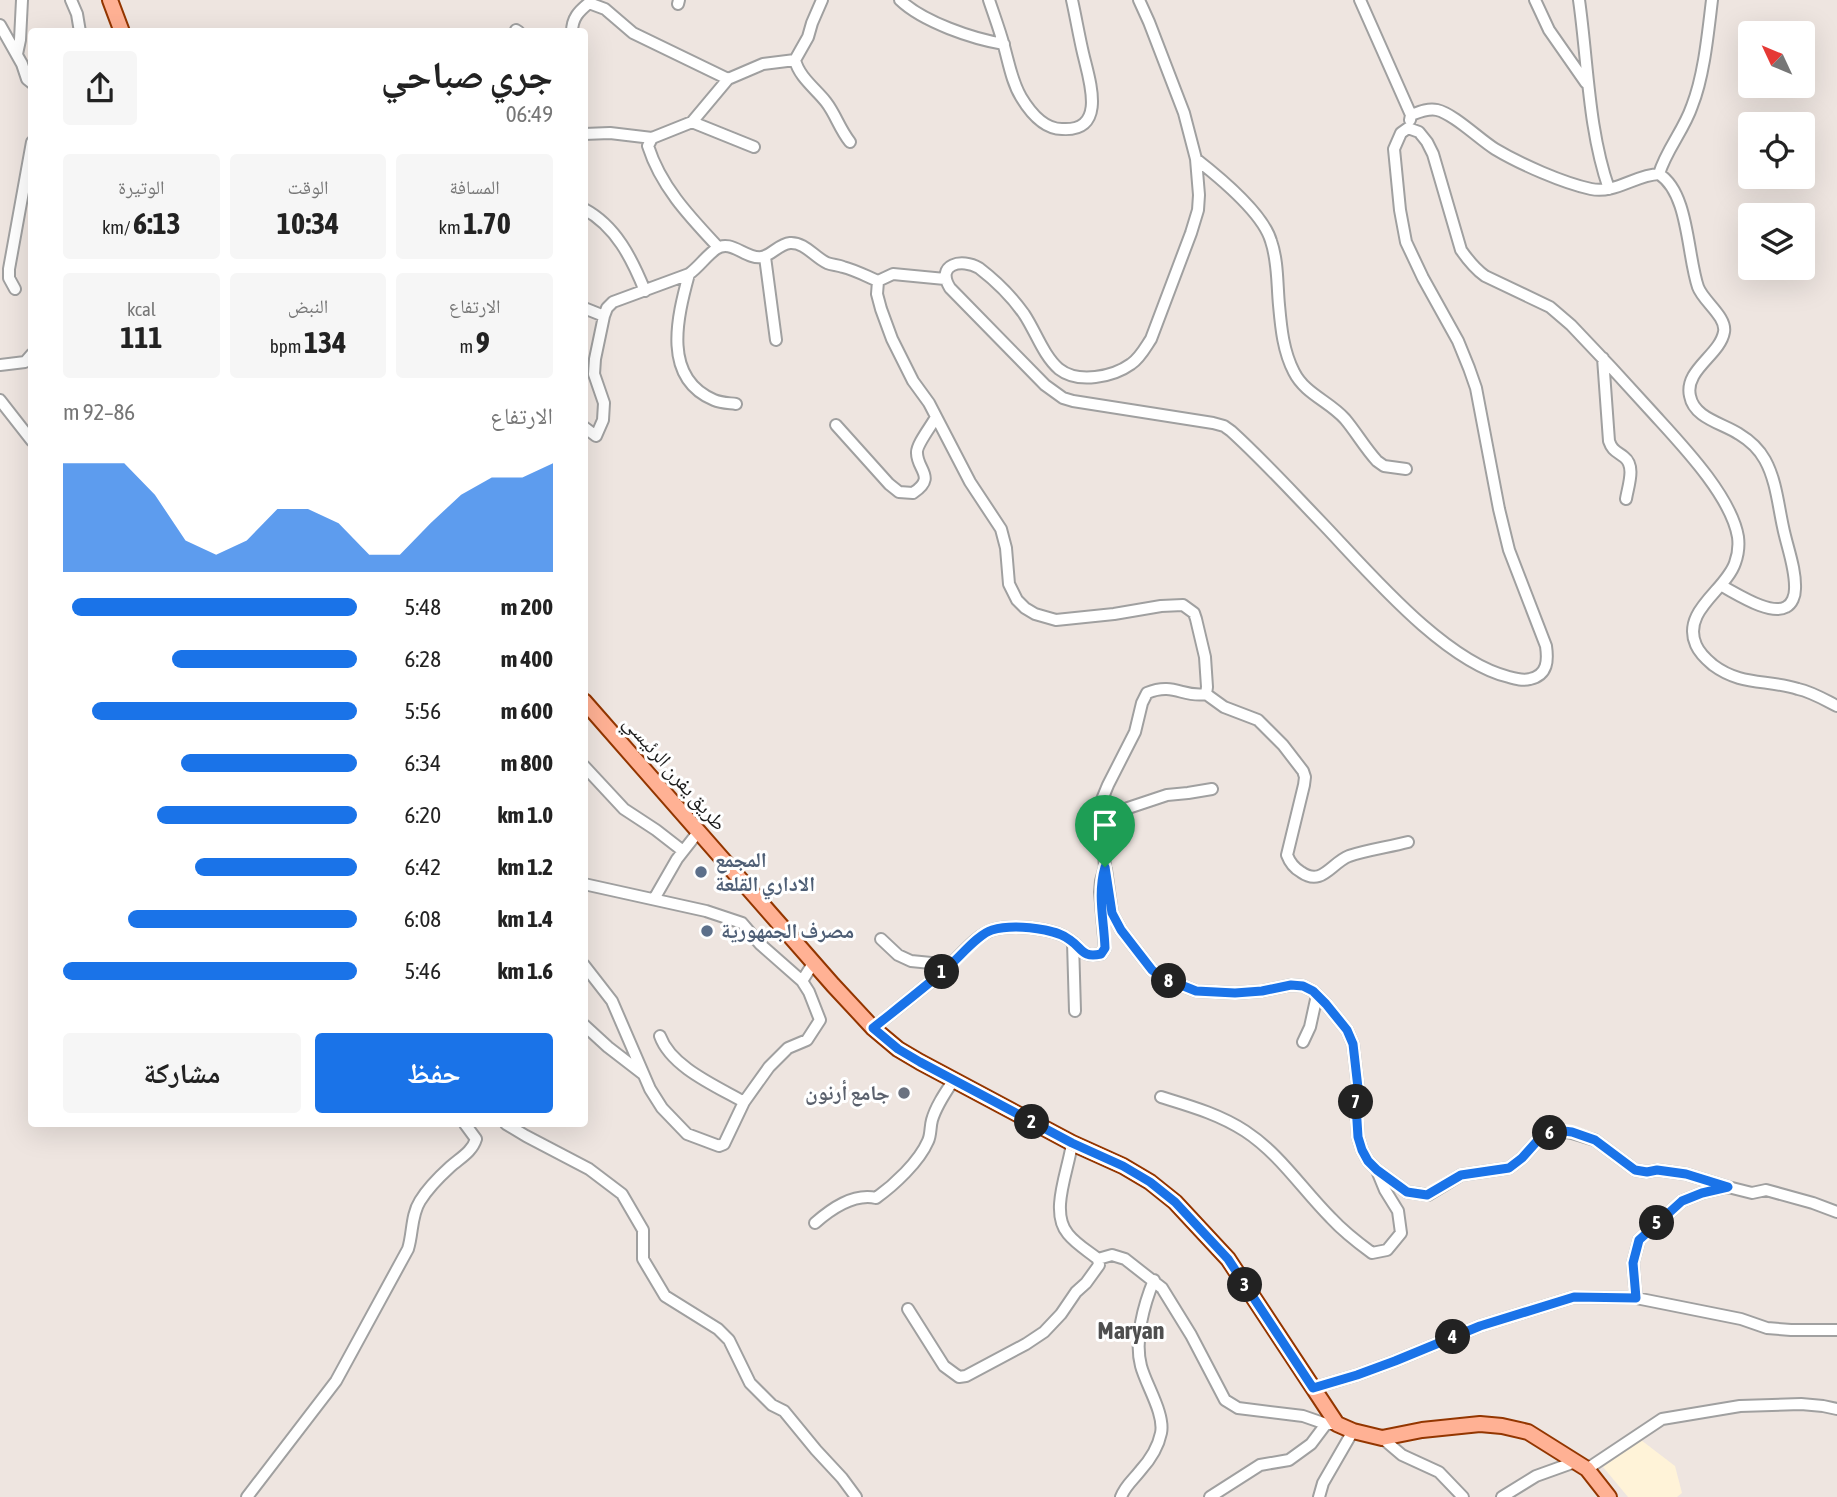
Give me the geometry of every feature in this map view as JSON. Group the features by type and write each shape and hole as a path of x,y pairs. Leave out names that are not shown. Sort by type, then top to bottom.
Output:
{"main road":[{"path":"110,0 120,28"},
{"name":"طريق يفرن الرئيسي","path":"588,706 873,1028 898,1049 953,1081 1072,1143 1123,1166 1150,1182 1175,1202 1228,1259 1313,1388 1331,1424"},
{"path":"1331,1424 1382,1438 1480,1424 1528,1432 1581,1465 1609,1497"}],"street":[{"path":"17,54 22,0"},
{"path":"71,0 79,28"},
{"path":"795,60 808,37 822,0"},
{"path":"900,0 949,29 984,41 1004,44"},
{"path":"989,0 1010,69 1020,95 1030,111 1041,121 1057,129 1071,130 1084,123 1091,113 1093,97 1072,0"},
{"path":"1139,0 1184,113 1196,159 1199,195 1198,210 1191,233 1151,339 1142,354 1119,371 1102,376 1070,375 1051,359 1013,300 979,268 961,262 948,268 945,279 961,300 1045,385 1063,398 1213,424 1231,431 1389,593 1441,639 1481,668 1527,680 1545,670 1548,660 1545,646 1509,550 1476,388 1458,341 1406,242 1394,149 1401,133 1408,128 1410,115 1360,0"},
{"path":"1535,0 1549,30 1588,85"},
{"path":"1579,0 1588,85 1601,162 1609,190"},
{"path":"1659,174 1695,99 1712,0"},
{"path":"572,28 572,22 579,11 589,3 605,9 633,33 728,79"},
{"path":"0,27 17,54 28,80"},
{"path":"588,134 610,133 652,138 692,122 728,79 764,64 795,60"},
{"path":"795,60 801,73 828,104 837,124 850,142"},
{"path":"1410,115 1429,109 1436,110 1454,119 1511,159 1588,189 1609,190 1651,174 1659,174 1672,185 1700,292 1725,327 1720,342 1693,378 1690,398 1701,413 1738,434 1752,444 1764,458 1777,495 1795,592 1787,607 1779,609 1756,604 1722,586"},
{"path":"692,122 754,147"},
{"path":"1408,128 1419,132 1433,154 1461,250 1477,271 1492,281 1550,307 1571,325 1698,463 1726,506 1738,537 1735,564 1722,586 1696,617 1693,630 1695,645 1706,659 1734,678 1800,689 1837,706"},
{"path":"652,138 648,146 651,156 669,191 718,247"},
{"path":"1196,159 1227,185 1268,231 1275,255 1284,346 1295,375 1315,397 1344,418 1377,461 1384,466 1406,469"},
{"path":"15,289 9,278 9,269 28,164"},
{"path":"588,212 620,240 645,291"},
{"path":"588,430 596,436 603,420 604,404 594,374 607,308 613,302 689,274 718,247 735,248 757,258 765,257 782,245 801,244 827,263 878,281 893,274 945,279"},
{"path":"765,257 776,340"},
{"path":"689,274 681,304 677,353 681,368 701,393 716,401 736,404"},
{"path":"878,281 877,294 892,339 970,482 1001,528 1006,548 1009,584 1017,600 1035,614 1056,620 1183,605 1194,613 1196,620 1205,657 1206,694"},
{"path":"588,309 604,316"},
{"path":"1603,358 1609,441 1631,467 1626,499"},
{"path":"0,365 25,362 28,359"},
{"path":"0,400 28,436"},
{"path":"836,425 889,484 900,492 913,493 921,488 925,478 916,455 917,448 936,417"},
{"path":"1408,842 1348,856 1317,877 1303,874 1294,867 1287,855 1304,785 1303,771 1283,745 1258,720 1224,707 1206,694 1167,688 1147,694 1135,732 1101,802 1105,867 1112,913 1121,930 1152,970 1161,977 1196,991 1248,992 1291,985 1303,986 1317,995 1342,1023 1353,1044 1358,1088 1358,1137 1368,1161 1407,1192 1427,1195 1461,1175 1509,1168 1539,1139 1555,1130 1572,1132 1595,1140 1635,1170 1686,1174 1752,1193 1766,1190 1837,1212"},
{"path":"588,770 624,809 683,851"},
{"path":"1101,817 1167,795 1212,789"},
{"path":"654,899 677,859 699,831"},
{"path":"873,1028 951,965 979,936 990,930 1006,927 1058,933 1073,942 1084,954 1101,954 1105,948 1100,892 1105,867"},
{"path":"588,885 706,911 741,923 760,944 802,981 820,1020 807,1040 788,1048 769,1067 744,1102 724,1144 719,1146 687,1134 662,1108 650,1089 612,1001 588,970"},
{"path":"881,939 898,955 911,961 951,965"},
{"path":"1073,942 1075,1011"},
{"path":"802,981 814,962"},
{"path":"1303,1042 1310,1027 1317,995"},
{"path":"588,1029 645,1076"},
{"path":"660,1036 663,1045 675,1060 744,1102"},
{"path":"815,1223 831,1209 852,1200 867,1196 876,1198 901,1176 929,1140 932,1119 953,1081"},
{"path":"1161,1097 1216,1114 1247,1132 1282,1162 1330,1218 1372,1253 1387,1250 1401,1233 1398,1211 1377,1170"},
{"path":"247,1497 336,1381 408,1249 415,1210 422,1198 475,1143 476,1139 467,1127"},
{"path":"511,1127 589,1169 622,1194 643,1230 643,1259 665,1296 718,1329 729,1340 750,1383 772,1405 784,1411 856,1497"},
{"path":"908,1309 944,1366 959,1377 966,1376 1045,1332 1099,1265 1098,1259 1067,1234 1060,1218 1060,1202 1072,1143"},
{"path":"1636,1298 1633,1263 1639,1240 1682,1201 1728,1187"},
{"path":"1098,1259 1112,1255 1125,1259 1162,1288 1191,1335 1224,1400 1238,1408 1303,1416 1331,1424 1311,1444 1289,1460 1260,1465 1210,1497"},
{"path":"1121,1497 1155,1451 1162,1430 1140,1365 1138,1347 1145,1301 1154,1280"},
{"path":"1313,1388 1395,1361 1480,1326 1574,1297 1636,1298 1767,1328 1837,1330"},
{"path":"1502,1497 1536,1476 1581,1465 1662,1419 1752,1406 1801,1404 1837,1409"},
{"path":"1320,1497 1323,1483 1353,1431"},
{"path":"1382,1438 1402,1455 1439,1472 1463,1497"}],"shaded area":[{"path":"1641,1440 1675,1466 1682,1493 1677,1497 1628,1497 1603,1467"}],"place":[{"name":"المجمع الاداري القلعة","path":"701,872"},
{"name":"مصرف الجمهورية","path":"707,931"},
{"name":"جامع أرنون","path":"904,1093"}],"district":[{"name":"Maryan","path":"1131,1331"}],"route":[{"path":"1105,867 1112,913 1121,930 1152,970 1161,977 1196,991 1235,993 1291,985 1303,986 1313,991 1326,1004 1347,1030 1353,1044 1358,1088 1358,1137 1362,1150 1377,1170 1407,1192 1427,1195 1461,1175 1509,1168 1539,1139 1555,1130 1572,1132 1595,1140 1635,1170 1686,1174 1728,1187 1682,1201 1639,1240 1633,1263 1636,1298 1574,1297 1480,1326 1395,1361 1313,1388 1228,1259 1175,1202 1150,1182 1123,1166 1072,1143 920,1062 898,1049 873,1028 946,969 979,936 990,930 1006,927 1058,933 1071,940 1084,954 1101,954 1105,948 1100,892 1105,867"}]}
